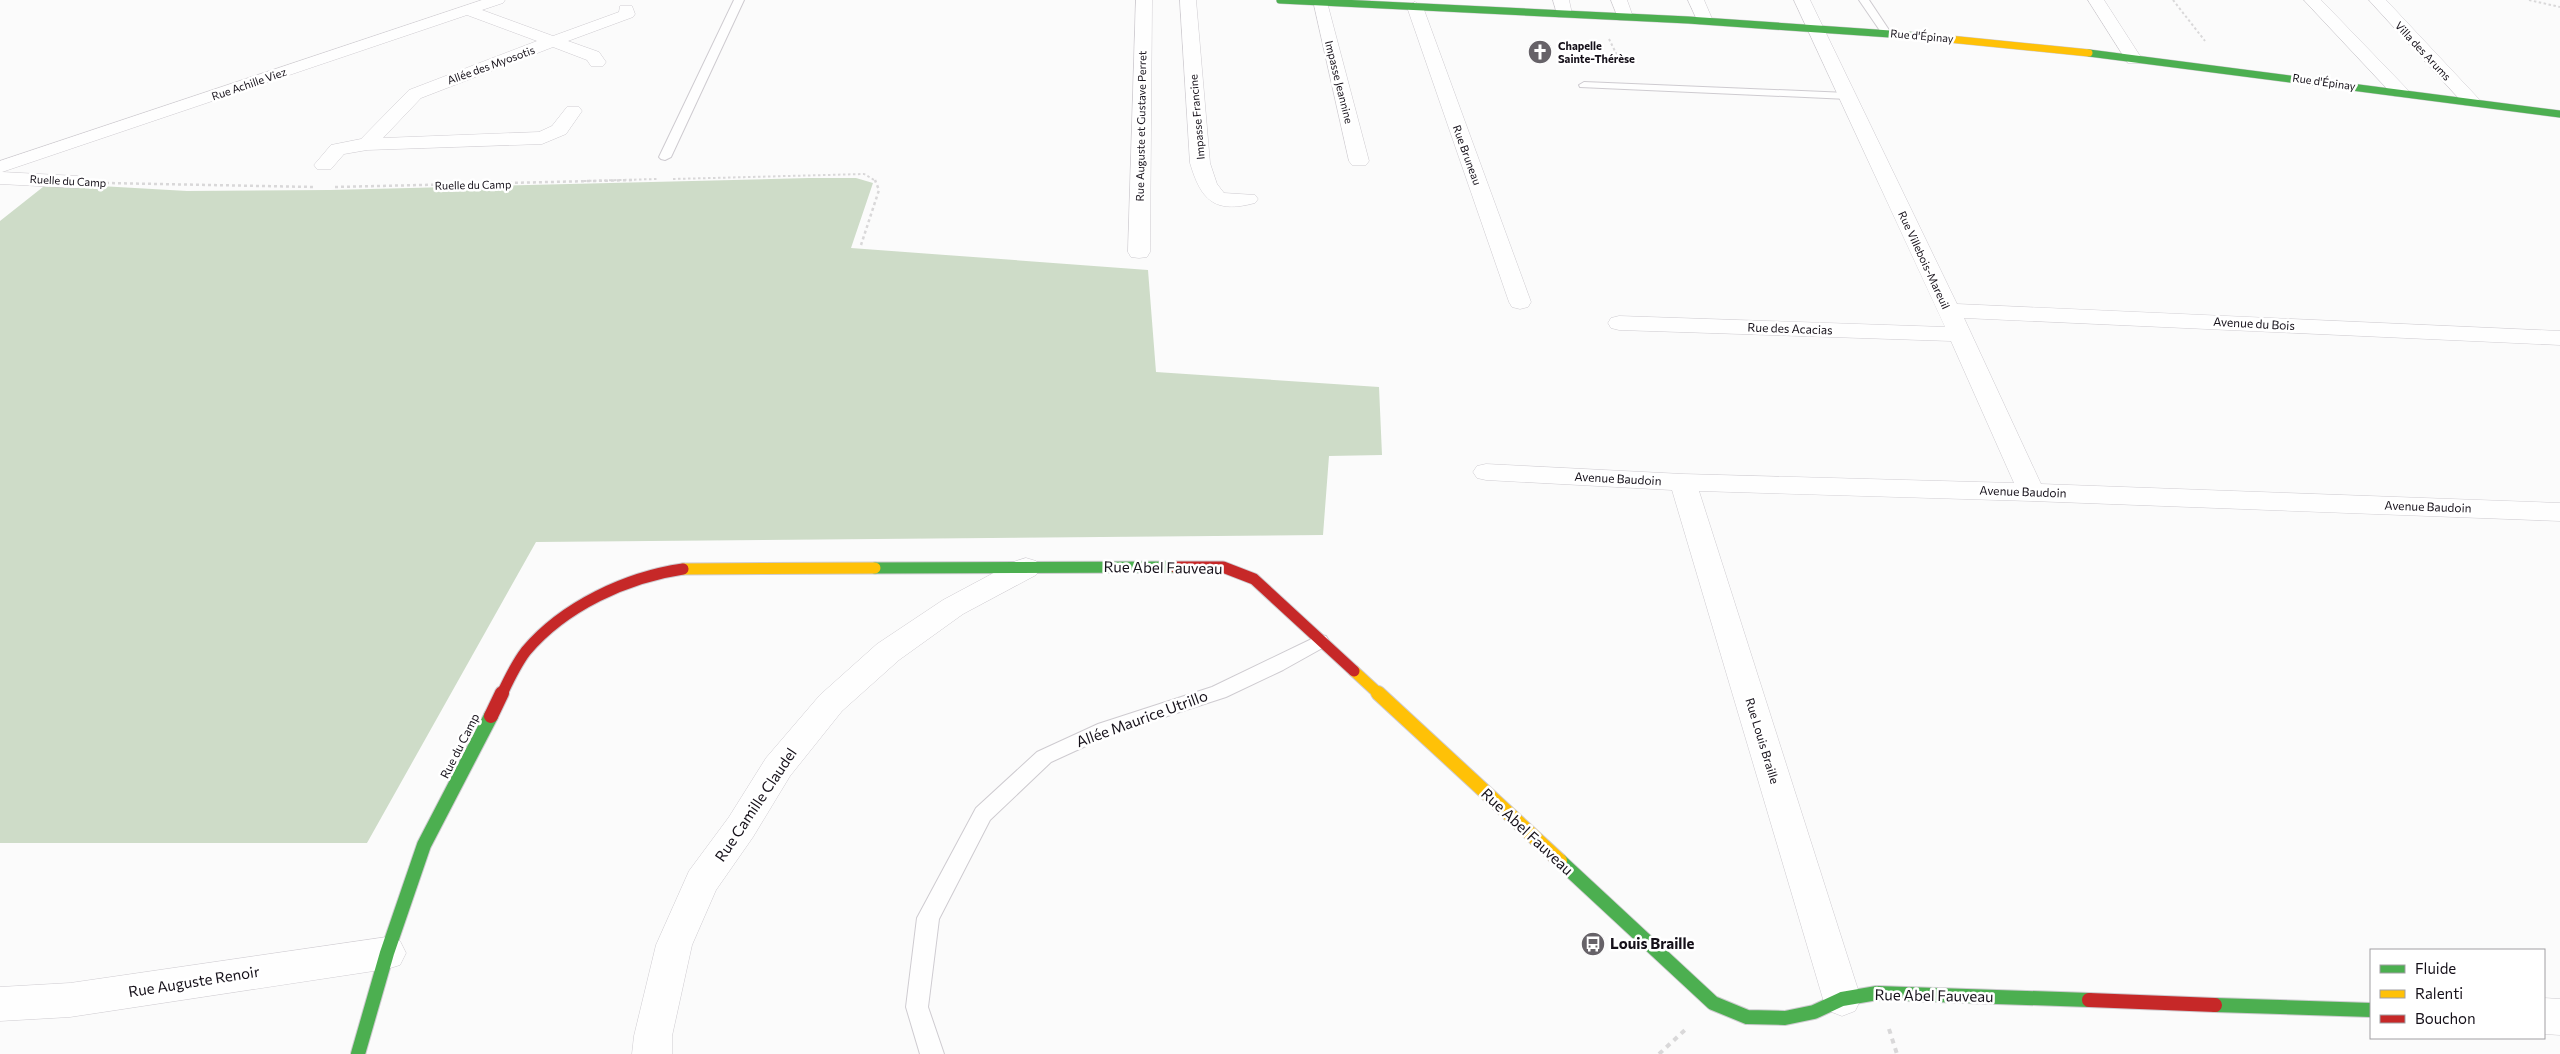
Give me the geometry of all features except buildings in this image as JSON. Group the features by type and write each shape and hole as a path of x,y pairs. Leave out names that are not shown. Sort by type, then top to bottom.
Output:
{"street":[{"name":"Rue Achille Viez","path":"0,167 497,0"},
{"name":"Rue Auguste et Gustave Perret","path":"1139,252 1144,0"},
{"name":"Impasse Francine","path":"1188,0 1200,163 1207,186 1212,195 1220,200 1248,199"},
{"name":"Rue d'Épinay","path":"1280,0 1415,7 1563,7 1598,16 1886,33 2227,69 2560,114"},
{"path":"1619,0 1625,17"},
{"path":"1696,0 1705,21"},
{"name":"Rue Villebois-Mareuil","path":"1802,0 1960,334 2031,492"},
{"path":"2096,0 2134,59"},
{"path":"2312,0 2400,92"},
{"name":"Villa des Arums","path":"2377,0 2471,102"},
{"name":"Impasse Jeannine","path":"1319,2 1359,161"},
{"name":"Rue Bruneau","path":"1415,7 1520,302"},
{"name":"Allée des Myosotis","path":"367,144 415,94 429,87 627,14 626,8"},
{"path":"467,10 593,56 597,62"},
{"path":"324,165 338,149 367,144 542,138 559,130 574,111"},
{"name":"Ruelle du Camp","path":"0,178 77,182"},
{"name":"Avenue du Bois","path":"1947,310 2560,338"},
{"name":"Rue des Acacias","path":"1619,323 1960,334"},
{"name":"Avenue Baudoin","path":"1486,472 1683,482 2031,492 2560,512"},
{"name":"Rue Louis Braille","path":"1683,482 1842,999"},
{"name":"Rue Abel Fauveau","path":"711,568 1223,567 1254,580 1298,611 1320,641 1358,666 1713,1003 1747,1017 1785,1018 1814,1012 1842,999 1877,993 2370,1010"},
{"name":"Rue du Camp","path":"358,1054 387,953 424,845 527,650 559,621 608,591 670,570 711,568"},
{"name":"Rue Camille Claudel","path":"652,1054 652,1036 674,945 702,882 741,827 778,767 831,703 888,652 952,607 1026,568"},
{"name":"Rue Auguste Renoir","path":"0,1004 70,1000 387,953"},
{"path":"2545,1016 2560,1017"}],"lane":[{"path":"665,158 739,0"},
{"path":"1864,0 1886,33"},
{"path":"1584,85 1848,96"},
{"name":"Allée Maurice Utrillo","path":"932,1054 917,1007 928,918 983,814 1044,757 1105,730 1219,692 1277,665 1320,641"}],"path":[{"path":"2174,0 2227,69"},
{"path":"2529,0 2560,7"},
{"path":"1598,16 1633,87"},
{"name":"Ruelle du Camp","path":"334,187 864,174 876,180 879,190 861,245"},
{"name":"Ruelle du Camp","path":"77,182 314,188"}],"green space":[{"path":"856,178 873,183 851,248 1148,270 1156,372 1379,387 1382,455 1329,456 1323,535 536,542 367,843 0,843 0,221 48,183 187,191 330,190"}],"traffic: fast":[{"path":"1280,0 1688,20 1919,36"},
{"path":"2089,53 2560,114"},
{"path":"875,568 1175,567"},
{"path":"358,1054 387,953 424,845 491,716"},
{"path":"1560,861 1713,1003 1747,1017 1785,1018 1814,1012 1842,999 1877,993 2089,1000"},
{"path":"2215,1005 2370,1010"}],"traffic: slow":[{"path":"1919,36 2089,53"},
{"path":"683,569 875,568"},
{"path":"1354,671 1560,861"}],"traffic: jam":[{"path":"1175,567 1223,567 1254,579 1354,671"},
{"path":"491,716 522,656 542,635 560,621 579,608 621,586 663,572 683,569"},
{"path":"2089,1000 2215,1005"}],"place":[{"name":"Chapelle Sainte-Thérèse","path":"1540,52"},
{"name":"Louis Braille","path":"1593,944"}]}
